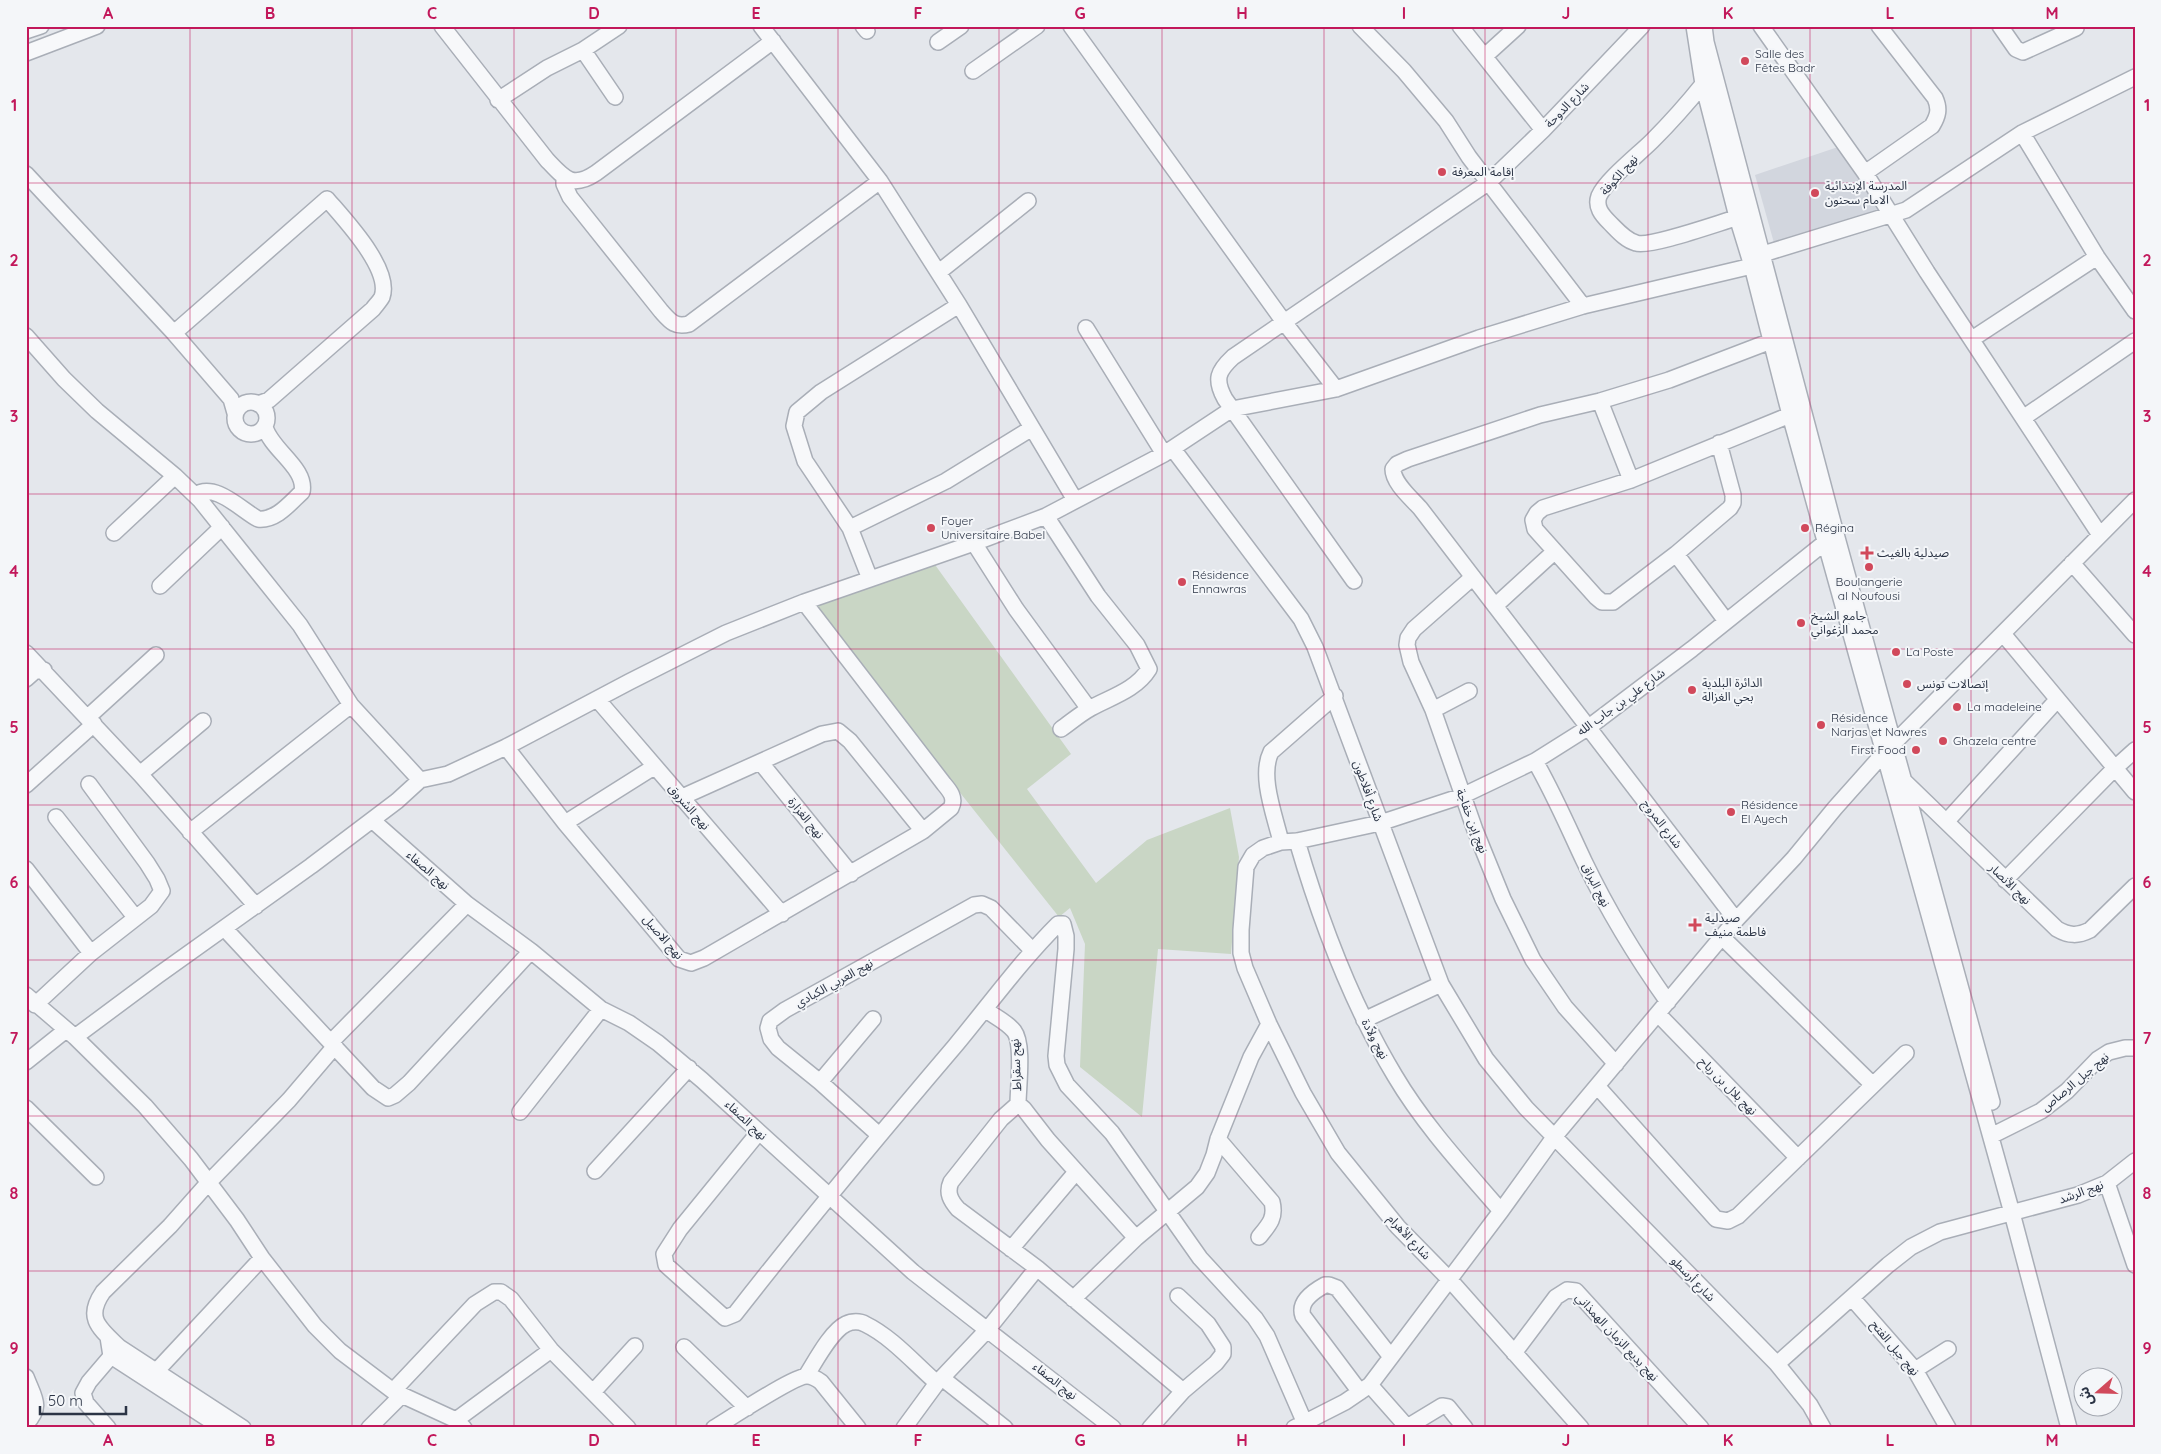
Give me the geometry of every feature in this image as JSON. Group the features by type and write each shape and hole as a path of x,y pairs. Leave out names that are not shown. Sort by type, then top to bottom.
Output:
{"street":[{"path":"26,31 41,26"},
{"path":"26,53 97,26"},
{"path":"442,26 498,100 547,160 564,176 575,182 586,180 683,110 773,41"},
{"path":"498,100 547,68 583,50 619,26"},
{"path":"761,26 880,181 960,305 1075,500"},
{"path":"938,42 961,26"},
{"path":"973,72 1037,26"},
{"path":"1071,26 1284,322 1336,389"},
{"path":"1360,26 1404,71 1446,121 1469,157 1583,306"},
{"path":"1460,26 1543,130"},
{"path":"1485,56 1518,26"},
{"name":"شارع الدوحة","path":"1232,409 1220,391 1218,380 1221,369 1233,357 1489,182 1543,130 1642,26"},
{"path":"1694,26 1703,84 1790,415 1831,537"},
{"path":"1704,26 1706,42 1763,254 1831,537 2078,1428"},
{"path":"1865,174 1932,126 1939,111 1935,98 1879,26"},
{"path":"2000,26 2016,49 2023,52 2076,28"},
{"path":"1768,29 1865,174 2100,535"},
{"path":"583,50 615,97"},
{"path":"1763,254 1891,216 1917,205 2022,133 2135,77"},
{"name":"نهج الكوفة","path":"1703,84 1677,115 1612,179 1600,195 1599,210 1627,239 1637,244 1663,240 1752,213"},
{"path":"2022,133 2097,257 2135,312"},
{"path":"26,174 174,333 233,406 238,429 247,434 261,416 373,309 382,297 384,282 375,262 359,237 327,199 174,333"},
{"path":"564,176 564,184 570,196 661,312 678,326 689,324 880,181"},
{"path":"939,272 1028,201"},
{"path":"1972,339 2097,257"},
{"path":"26,1062 71,1034 224,929 372,820 420,780 448,774 506,747 718,637 804,602 1046,516 1168,452 1232,409 1336,389 1479,338 1583,306 1752,266"},
{"path":"870,579 850,528 806,462 794,426 797,412 821,392 960,305"},
{"name":"شارع أفلاطون","path":"1086,328 1168,452 1300,619 1315,646 1441,984 1486,1058 1526,1108 1555,1136"},
{"path":"26,336 64,379 97,411 195,495 300,625 351,705 420,780"},
{"path":"1631,480 1600,401 1668,380 1771,341"},
{"path":"2023,418 2135,341"},
{"name":"شارع المروج","path":"1600,401 1540,415 1408,459 1397,464 1393,469 1394,477 1589,727 1736,920"},
{"path":"195,495 204,490 215,493 258,519 272,518 302,492 303,482 298,472 261,416 233,406"},
{"path":"1232,409 1354,581"},
{"path":"1719,443 1733,503 1726,514 1613,602 1607,603 1596,597 1535,529 1533,520 1543,508 1631,480 1719,443 1790,415"},
{"path":"850,528 946,481 1032,428"},
{"path":"114,533 175,476"},
{"path":"759,1132 664,1254 666,1265 721,1316 730,1318 828,1196 986,1010 1032,950 1058,924 1063,924 1066,948 1056,1056 1057,1065 1067,1084 1112,1133 1200,1258 1240,1300 1267,1336 1302,1426 1365,1389 1450,1280 1555,1136 1736,920 1794,858 1835,808 1889,750 2135,500"},
{"path":"1046,516 1098,596 1136,645 1149,669 1145,676 1125,692 1089,709 1062,729"},
{"path":"160,586 222,528"},
{"name":"شارع علي بن جاب الله","path":"1281,842 1297,841 1380,823 1462,796 1535,761 1589,727 1831,537"},
{"path":"974,543 1016,609 1089,709"},
{"path":"1495,606 1554,552"},
{"path":"1676,554 1726,621"},
{"path":"2072,564 2134,632"},
{"name":"نهج إبن خفاجة","path":"1473,577 1414,629 1408,638 1407,650 1433,710 1462,796 1503,899 1533,960 1565,1007 1616,1064"},
{"name":"نهج الاصيل","path":"506,747 566,823 679,959 691,963 704,958 923,831 951,808 954,799 804,602"},
{"path":"2004,635 2135,792"},
{"path":"26,653 140,774 256,906"},
{"path":"26,785 156,655"},
{"path":"26,679 35,671 44,670"},
{"path":"1433,710 1469,691"},
{"path":"1281,842 1266,779 1268,758 1271,752 1334,696"},
{"name":"نهج الشروق","path":"597,699 680,798 782,914"},
{"path":"1947,821 2058,700"},
{"path":"190,832 351,705"},
{"path":"140,774 203,721"},
{"path":"680,798 822,734 838,731 850,741 923,831"},
{"path":"2005,880 2135,750"},
{"name":"نهج البراق","path":"1535,761 1557,800 1584,861 1614,919 1638,960 1668,1002"},
{"name":"نهج الغزارة","path":"761,763 851,874"},
{"path":"566,823 654,767"},
{"name":"نهج الأنصار","path":"1897,778 1947,821 2005,880 2065,934 2082,934 2090,930 2135,886"},
{"path":"89,784 147,863 162,891 157,900 31,1000 71,1034 145,1106 210,1182 262,1258 315,1326 340,1351 397,1393 460,1424 551,1350"},
{"path":"56,817 135,917"},
{"name":"نهج الصفاء","path":"372,820 467,904 531,951 601,1009 629,1023 689,1068 913,1272 988,1329 1106,1426"},
{"name":"نهج ولاّدة","path":"1297,841 1311,890 1340,968 1364,1020 1396,1078 1441,1141 1501,1211"},
{"name":"شارع الأهرام","path":"1281,842 1263,848 1249,860 1246,867 1242,897 1241,953 1245,968 1269,1024 1303,1092 1338,1153 1398,1227 1450,1280 1581,1428"},
{"path":"26,869 91,953"},
{"path":"222,1428 113,1346 96,1322 93,1312 95,1304 103,1292 170,1226 289,1100 333,1044 467,904"},
{"name":"نهج العربي الكبادي","path":"879,1135 820,1082 778,1048 771,1039 768,1028 770,1022 785,1010 974,905 982,904 991,908 1032,950"},
{"path":"224,929 373,1088 384,1097 392,1097 409,1083 531,951"},
{"path":"1722,937 1872,1084"},
{"path":"1364,1020 1441,984"},
{"path":"520,1112 601,1009"},
{"name":"نهج سقراط","path":"986,1010 1010,1027 1016,1035 1019,1061 1018,1104"},
{"name":"نهج بلال بن رباح","path":"1658,1014 1798,1158"},
{"path":"820,1082 873,1019"},
{"path":"1073,1299 1136,1238 1197,1187 1207,1173 1218,1139 1251,1057 1269,1024"},
{"name":"نهج جبل الرصاص","path":"1995,1134 2041,1111 2067,1091 2098,1059 2109,1052 2124,1048 2135,1048"},
{"path":"1597,1086 1716,1219 1728,1221 1738,1216 1906,1053"},
{"path":"595,1170 689,1068"},
{"path":"1136,1238 1018,1104 990,1133 949,1188 950,1198 958,1209 1037,1268 1183,1391"},
{"path":"26,1108 96,1178"},
{"name":"شارع أرسطو","path":"1555,1136 1777,1364 1810,1406 1823,1428"},
{"path":"1218,1139 1262,1188 1272,1202 1275,1213 1270,1223 1259,1236"},
{"name":"نهج الرشد","path":"1777,1364 1888,1265 1912,1247 1940,1232 2078,1195 2107,1183 2135,1161"},
{"path":"1011,1249 1076,1172"},
{"path":"2107,1183 2135,1265"},
{"path":"2017,1212 2069,1428"},
{"path":"153,1375 262,1258"},
{"path":"904,1428 940,1381 988,1329 1037,1268"},
{"path":"1391,1358 1337,1288 1325,1285 1304,1302 1301,1310 1303,1316 1365,1389 1409,1427 1442,1406 1448,1407 1465,1428"},
{"name":"نهج بديع الزمان الهمذاني","path":"1514,1353 1556,1297 1567,1290 1576,1291 1701,1428"},
{"path":"369,1428 475,1304 494,1292 501,1292 512,1299 551,1350 594,1391 626,1427"},
{"path":"1150,1428 1183,1391 1220,1359 1223,1347 1208,1324 1178,1296"},
{"name":"نهج جبل الفتح","path":"1852,1298 1915,1370 1948,1428"},
{"path":"714,1428 806,1376 837,1332 847,1324 856,1322 866,1324 1005,1428"},
{"path":"108,1428 86,1403 83,1393 113,1346"},
{"path":"594,1391 635,1346"},
{"path":"684,1347 747,1408"},
{"path":"1915,1370 1948,1349"},
{"path":"153,1375 243,1428"},
{"path":"806,1376 821,1382 858,1428"},
{"path":"26,1377 36,1407 35,1414 26,1424"}],"shaded area":[{"name":"المدرسة الإبتدائية الامام سحنون","path":"1838,147 1881,212 1774,243 1755,175"}],"green space":[{"path":"933,562 1071,754 1027,789 1096,883 1147,840 1230,808 1239,857 1231,954 1158,949 1142,1117 1080,1067 1085,944 1070,908 1059,917 809,603"}],"place":[{"name":"Salle des Fêtes Badr","path":"1745,61"},
{"name":"إقامة المعرفة","path":"1442,172"},
{"name":"المدرسة الإبتدائية الامام سحنون","path":"1815,193"},
{"name":"Foyer Universitaire Babel","path":"931,528"},
{"name":"Régina","path":"1805,528"},
{"name":"صيدلية بالغيث","path":"1867,553"},
{"name":"Boulangerie al Noufousi","path":"1869,567"},
{"name":"Résidence Ennawras","path":"1182,582"},
{"name":"جامع الشيخ محمد الزغواني","path":"1801,623"},
{"name":"La Poste","path":"1896,652"},
{"name":"إتصالات تونس","path":"1907,684"},
{"name":"الدائرة البلدية بحي الغزالة","path":"1692,690"},
{"name":"La madeleine","path":"1957,707"},
{"name":"Résidence Narjas et Nawres","path":"1821,725"},
{"name":"Ghazela centre","path":"1943,741"},
{"name":"First Food","path":"1916,750"},
{"name":"Résidence El Ayech","path":"1731,812"},
{"name":"صيدلية فاطمة منيف","path":"1695,925"}]}
